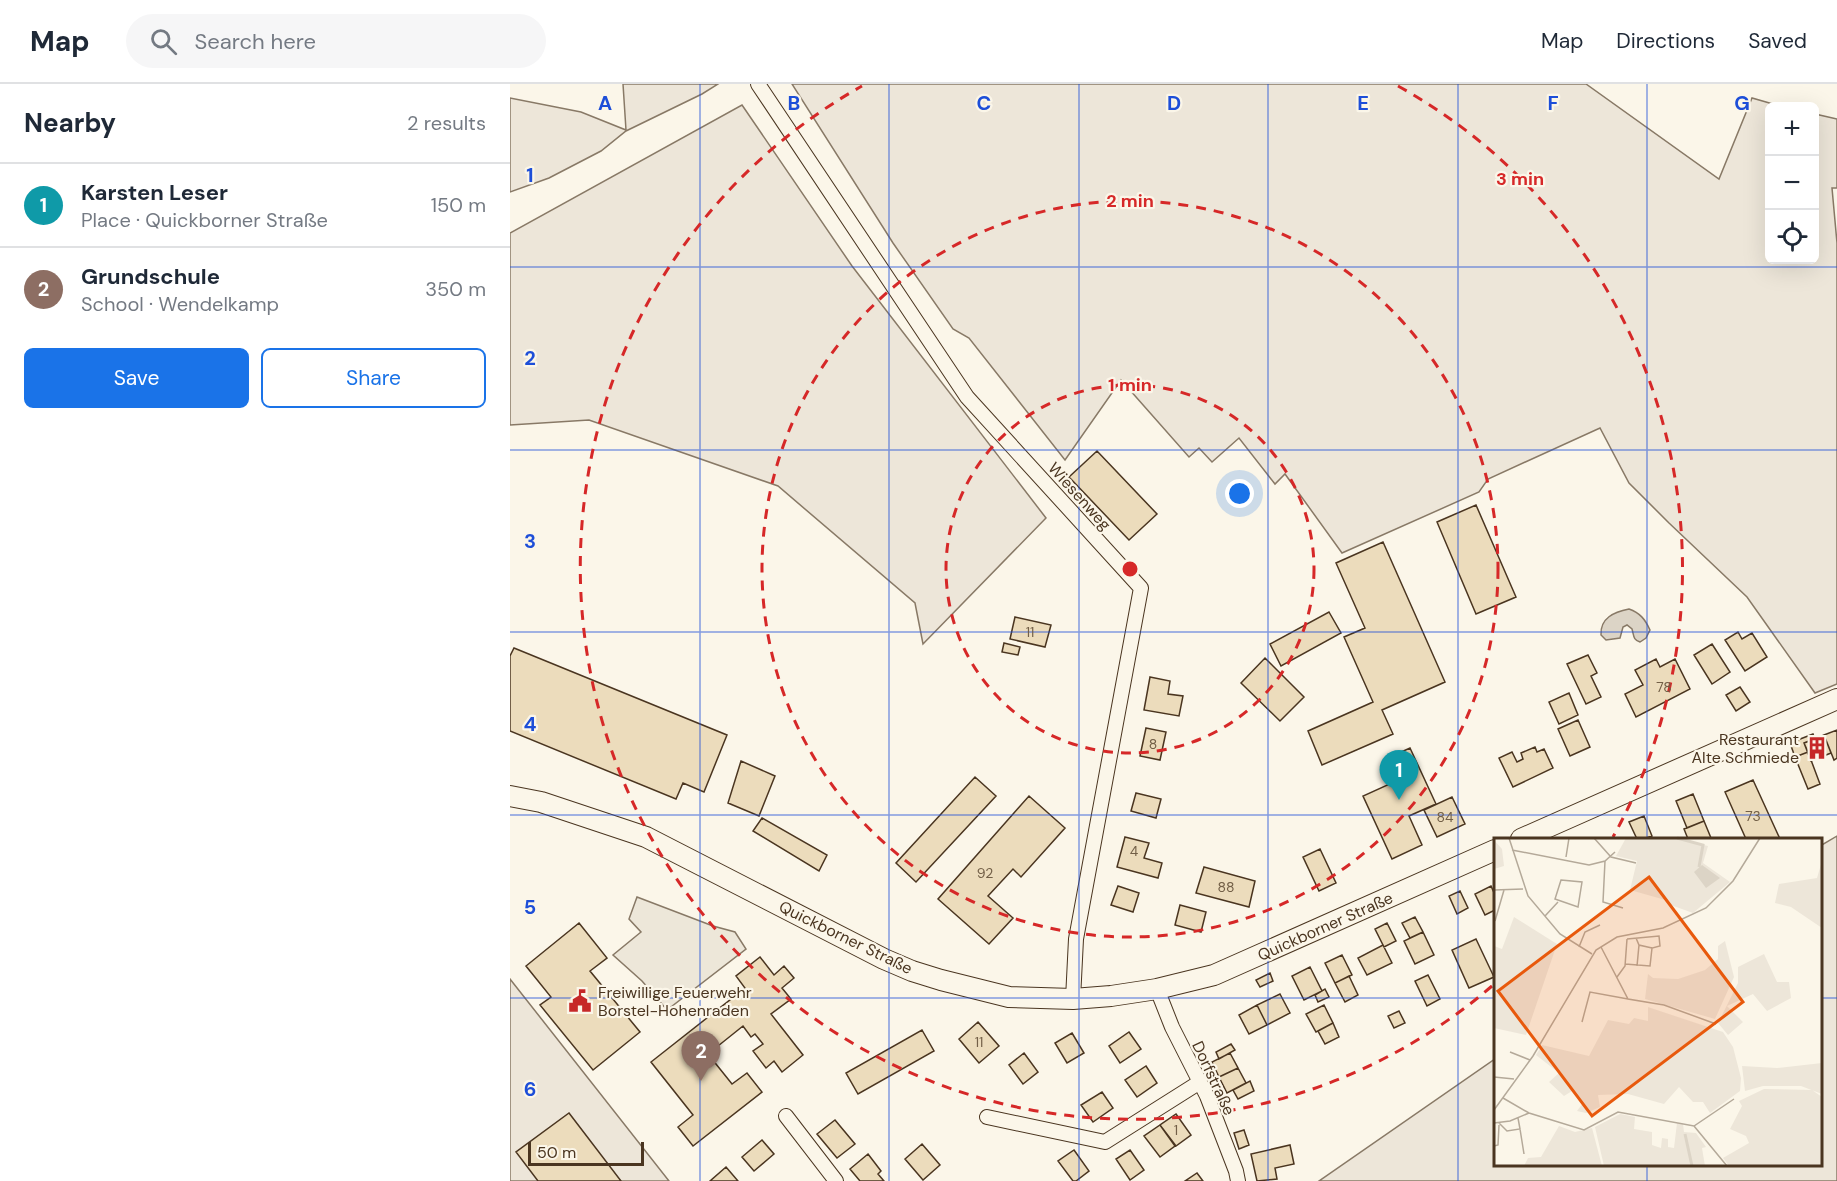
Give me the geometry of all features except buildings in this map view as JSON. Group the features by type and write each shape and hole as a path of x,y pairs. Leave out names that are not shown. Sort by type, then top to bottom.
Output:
{"main road":[{"path":"1523,838 1837,699"},
{"name":"Quickborner Straße","path":"510,796 541,802 646,837 884,959 941,980 1009,997 1073,999 1111,996 1157,989 1214,975 1494,850"}],"street":[{"name":"Wiesenweg","path":"758,84 967,397 1141,588 1076,939 1073,999"},
{"name":"Dorfstraße","path":"1157,989 1172,1027 1200,1082 1238,1181"},
{"path":"987,1117 1105,1142 1200,1082"},
{"path":"786,1116 836,1181"}],"shaded area":[{"path":"623,84 718,84 626,131 601,151 549,178 510,192 510,98 581,112 626,130"},
{"path":"792,84 1586,84 1719,179 1752,98 1766,102 1765,264 1819,264 1819,115 1837,119 1837,188 1832,188 1837,243 1837,684 1815,693 1747,597 1629,483 1600,428 1488,479 1479,492 1342,553 1285,474 1275,484 1239,438 1212,462 1199,448 1189,457 1121,380 1065,460 969,338 953,329 893,243"},
{"path":"742,105 852,266 1046,518 923,644 915,603 778,486 589,420 510,425 510,233"},
{"path":"1629,609 1646,623 1650,630 1646,638 1640,642 1636,640 1632,629 1627,625 1623,627 1620,638 1606,640 1601,635 1605,620 1613,614"},
{"path":"1837,836 1837,1181 1319,1181 1494,1060 1494,1166 1822,1166 1822,845"},
{"path":"637,897 735,932 746,949 667,1010 642,981 613,955 641,932 629,919"},
{"path":"510,979 669,1181 510,1181"}],"place":[{"name":"Restaurant Alte Schmiede","path":"1817,748"},
{"name":"Karsten Leser","path":"1399,800"},
{"name":"Freiwillige Feuerwehr Borstel-Hohenraden","path":"580,1001"},
{"name":"Grundschule","path":"701,1081"}]}
